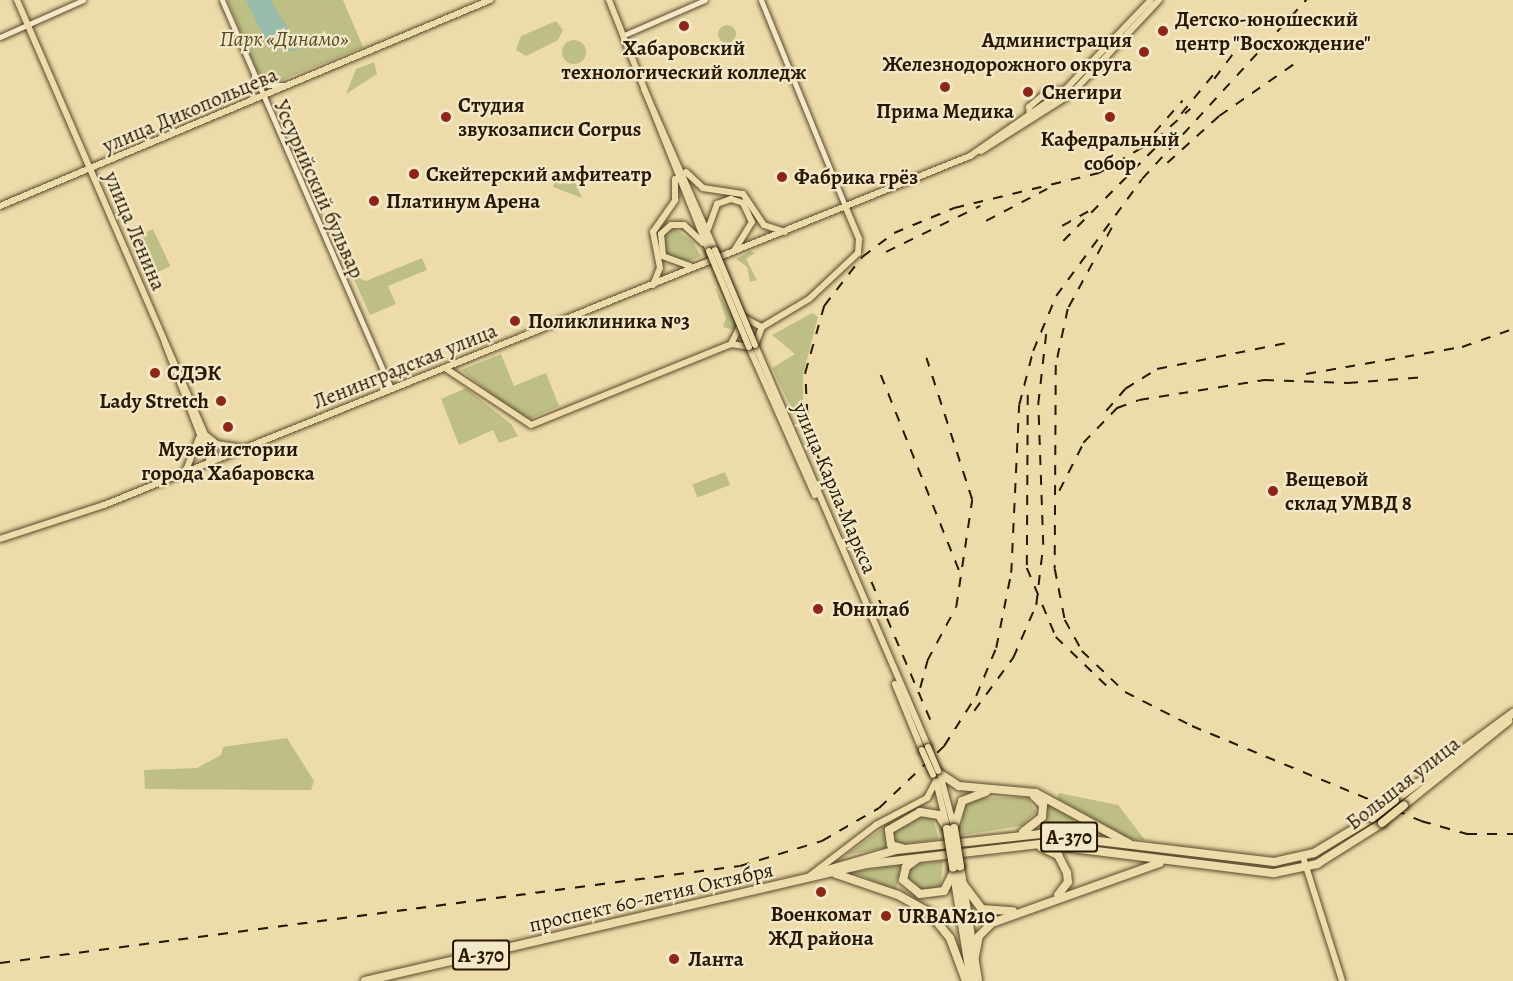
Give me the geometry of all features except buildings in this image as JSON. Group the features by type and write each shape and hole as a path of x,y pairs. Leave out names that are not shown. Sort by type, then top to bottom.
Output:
{"highway":[{"name":"Большая улица","path":"1303,857 1372,818 1513,714"},
{"name":"Большая улица","path":"1307,868 1382,823 1513,714"},
{"path":"937,775 959,786 1036,793 1117,838 1153,851"},
{"path":"971,981 951,829 959,806 975,793 1027,794 1043,805 1040,822 1031,830 985,837"},
{"path":"940,843 898,848 888,834 897,822 925,811 939,815 951,829"},
{"name":"проспект 60-летия Октября","path":"805,879 842,862 940,843 985,837 1049,834 1153,851 1255,862 1303,857"},
{"path":"957,868 975,905 996,914 1063,893 1068,876 1060,858 1031,844"},
{"name":"проспект 60-летия Октября","path":"365,981 805,879 924,856 1031,844 1254,873 1307,868"},
{"path":"924,856 903,873 905,884 914,892 944,891 957,868"},
{"path":"975,961 979,936 992,923 1140,867 1172,863"},
{"path":"805,879 851,876 915,903 950,938 966,981"},
{"path":"963,884 978,981"}],"main road":[{"name":"улица Ленина","path":"17,0 165,343 212,460"},
{"name":"улица Дикопольцева","path":"0,206 490,0"},
{"name":"улица Карла Маркса","path":"609,0 674,172 744,318 752,346 925,749"},
{"path":"975,153 1065,90 1151,0"},
{"path":"975,153 1005,141 1071,94 1159,0"},
{"name":"улица Карла Маркса","path":"644,89 674,149 712,250"},
{"path":"674,149 696,184 743,194 755,214"},
{"name":"Ленинградская улица","path":"0,541 244,448 651,287 733,250 788,232 975,153"},
{"path":"651,287 660,271 659,255 653,232 676,196 674,172"},
{"path":"752,346 740,326 712,250 708,223 717,204 736,200 769,228 788,232"},
{"path":"752,346 762,327 809,299 858,253 860,243 846,208"},
{"path":"733,250 748,233 755,214"},
{"path":"659,255 663,232 677,224 690,228 712,250"},
{"path":"659,255 677,264 697,265"},
{"path":"744,318 762,327"},
{"path":"731,344 740,326"},
{"path":"444,368 461,376 531,424 731,344 752,346"},
{"name":"улица Карла Маркса","path":"752,346 925,749"},
{"path":"460,362 461,376"},
{"path":"186,470 202,434 217,444 244,448"},
{"path":"925,749 937,775 951,829"},
{"path":"805,879 876,825 927,798 937,775"},
{"path":"1303,857 1342,981"}],"street":[{"path":"0,37 82,0"},
{"name":"Уссурийский бульвар","path":"222,0 261,98 391,389"},
{"path":"624,35 705,0"},
{"path":"761,0 846,208"},
{"path":"251,74 268,85 294,84"}],"green space":[{"name":"Парк «Динамо»","path":"228,0 343,0 363,47 272,84 257,71"},
{"path":"556,21 563,30 558,40 526,56 516,50 521,36"},
{"path":"723,25 731,25 736,30 734,41 723,43 718,38 718,30"},
{"path":"574,40 583,43 586,52 583,61 574,64 565,61 562,52 565,43"},
{"path":"374,62 377,74 346,94 356,69"},
{"path":"558,172 575,182 582,198 553,187"},
{"path":"674,228 693,242 701,256 683,264 665,256 663,235"},
{"path":"153,229 170,266 151,275 134,238"},
{"path":"750,251 755,253 746,259 757,280 750,282 747,267 736,259"},
{"path":"422,258 427,270 388,286 396,304 370,315 352,275 366,281"},
{"path":"715,287 736,323 734,330 723,327 726,318"},
{"path":"812,313 818,317 803,375 803,432 772,368 795,354 772,335"},
{"path":"501,354 514,386 546,373 559,406 529,419 518,416 461,370"},
{"path":"466,388 511,424 518,436 499,443 493,430 459,445 441,399"},
{"path":"725,472 730,485 697,498 692,485"},
{"path":"287,738 314,781 311,790 145,789 144,770 197,768 221,755 223,747"},
{"path":"1059,793 1118,805 1145,840 1129,839 1057,798"},
{"path":"1027,797 1036,812 1021,826 962,835 963,805 972,798"},
{"path":"1045,799 1107,836 1038,829"},
{"path":"924,815 932,817 939,839 897,845 891,839 891,833"},
{"path":"890,823 885,834 891,847 846,855"},
{"path":"943,861 940,887 922,892 907,881 912,865"},
{"path":"901,865 896,891 852,872"}],"shaded area":[{"path":"246,0 270,0 297,42 296,51 269,48"}],"railway":[{"path":"0,963 740,866 822,841 879,808 944,746 976,696 996,648 1011,573 1019,405 1033,351 1056,296 1142,179 1306,0"},
{"path":"1214,79 1237,48"},
{"path":"1167,163 1219,116 1300,60"},
{"path":"1181,114 1217,70"},
{"path":"1154,133 1182,101"},
{"path":"930,720 808,434 805,373 824,306 862,257 894,233 954,208 1099,173 1155,140 1190,109"},
{"path":"1063,241 1158,145"},
{"path":"986,221 1047,189"},
{"path":"886,252 980,206"},
{"path":"1062,226 1089,211"},
{"path":"1112,228 1068,309 1056,365 1055,569 1065,620 1082,651 1125,692 1192,726 1421,821 1467,834 1513,834"},
{"path":"1306,374 1462,347 1513,329"},
{"path":"974,711 1013,658 1036,605 1043,545 1038,404 1046,334"},
{"path":"1106,411 1125,389 1157,369 1291,342"},
{"path":"920,688 927,661 956,607 972,500 926,358"},
{"path":"881,375 959,570"},
{"path":"1083,443 1117,408 1139,400 1264,380 1348,383 1426,377"},
{"path":"1028,395 1027,568 1056,637 1110,689"},
{"path":"1059,491 1086,438"}],"place":[{"name":"Хабаровский технологический колледж","path":"684,26"},
{"name":"Детско-юношеский центр \"Восхождение\"","path":"1163,31"},
{"name":"Администрация Железнодорожного округа","path":"1144,52"},
{"name":"Прима Медика","path":"945,87"},
{"name":"Снегири","path":"1028,92"},
{"name":"Студия звукозаписи Corpus","path":"446,117"},
{"name":"Кафедральный собор","path":"1110,117"},
{"name":"Скейтерский амфитеатр","path":"414,174"},
{"name":"Фабрика грёз","path":"782,177"},
{"name":"Платинум Арена","path":"374,201"},
{"name":"Поликлиника №3","path":"515,321"},
{"name":"СДЭК","path":"155,373"},
{"name":"Lady Stretch","path":"221,401"},
{"name":"Музей истории города Хабаровска","path":"228,427"},
{"name":"Вещевой склад УМВД 8","path":"1273,491"},
{"name":"Юнилаб","path":"818,609"},
{"name":"Военкомат ЖД района","path":"821,892"},
{"name":"URBAN210","path":"886,916"},
{"name":"Ланта","path":"674,959"}]}
